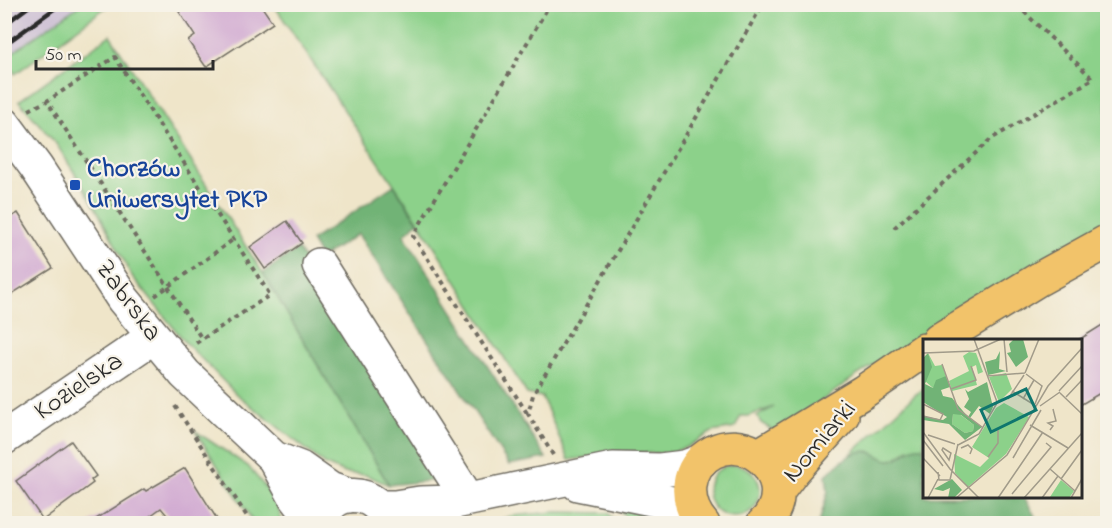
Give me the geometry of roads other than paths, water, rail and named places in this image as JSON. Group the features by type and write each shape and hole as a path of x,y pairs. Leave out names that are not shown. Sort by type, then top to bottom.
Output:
{"main road":[{"path":"941,339 1039,279 1107,242"},
{"name":"Nomiarki","path":"759,455 863,392 923,351"},
{"name":"Nomiarki","path":"763,524 776,506 778,492 793,471 863,392"},
{"path":"699,518 689,491 694,470 713,452 727,448 742,448 759,455 776,477 778,492"}],"street":[{"name":"Zabrska","path":"14,119 36,167 123,299 184,374 274,458 294,495 318,524"},
{"path":"319,265 462,501"},
{"name":"Kozielska","path":"4,438 153,337"},
{"name":"Zabrska","path":"274,458 300,468 330,489 373,509"},
{"path":"318,524 328,506 342,497 373,509 462,501 506,490 560,472 613,469 660,470 686,467 701,461"},
{"path":"560,472 681,505 699,518"},
{"path":"425,524 462,501"}],"railway":[{"path":"4,25 32,4"},
{"path":"4,45 61,4"}],"place":[{"name":"Chorzów Uniwersytet PKP","path":"75,185"}]}
